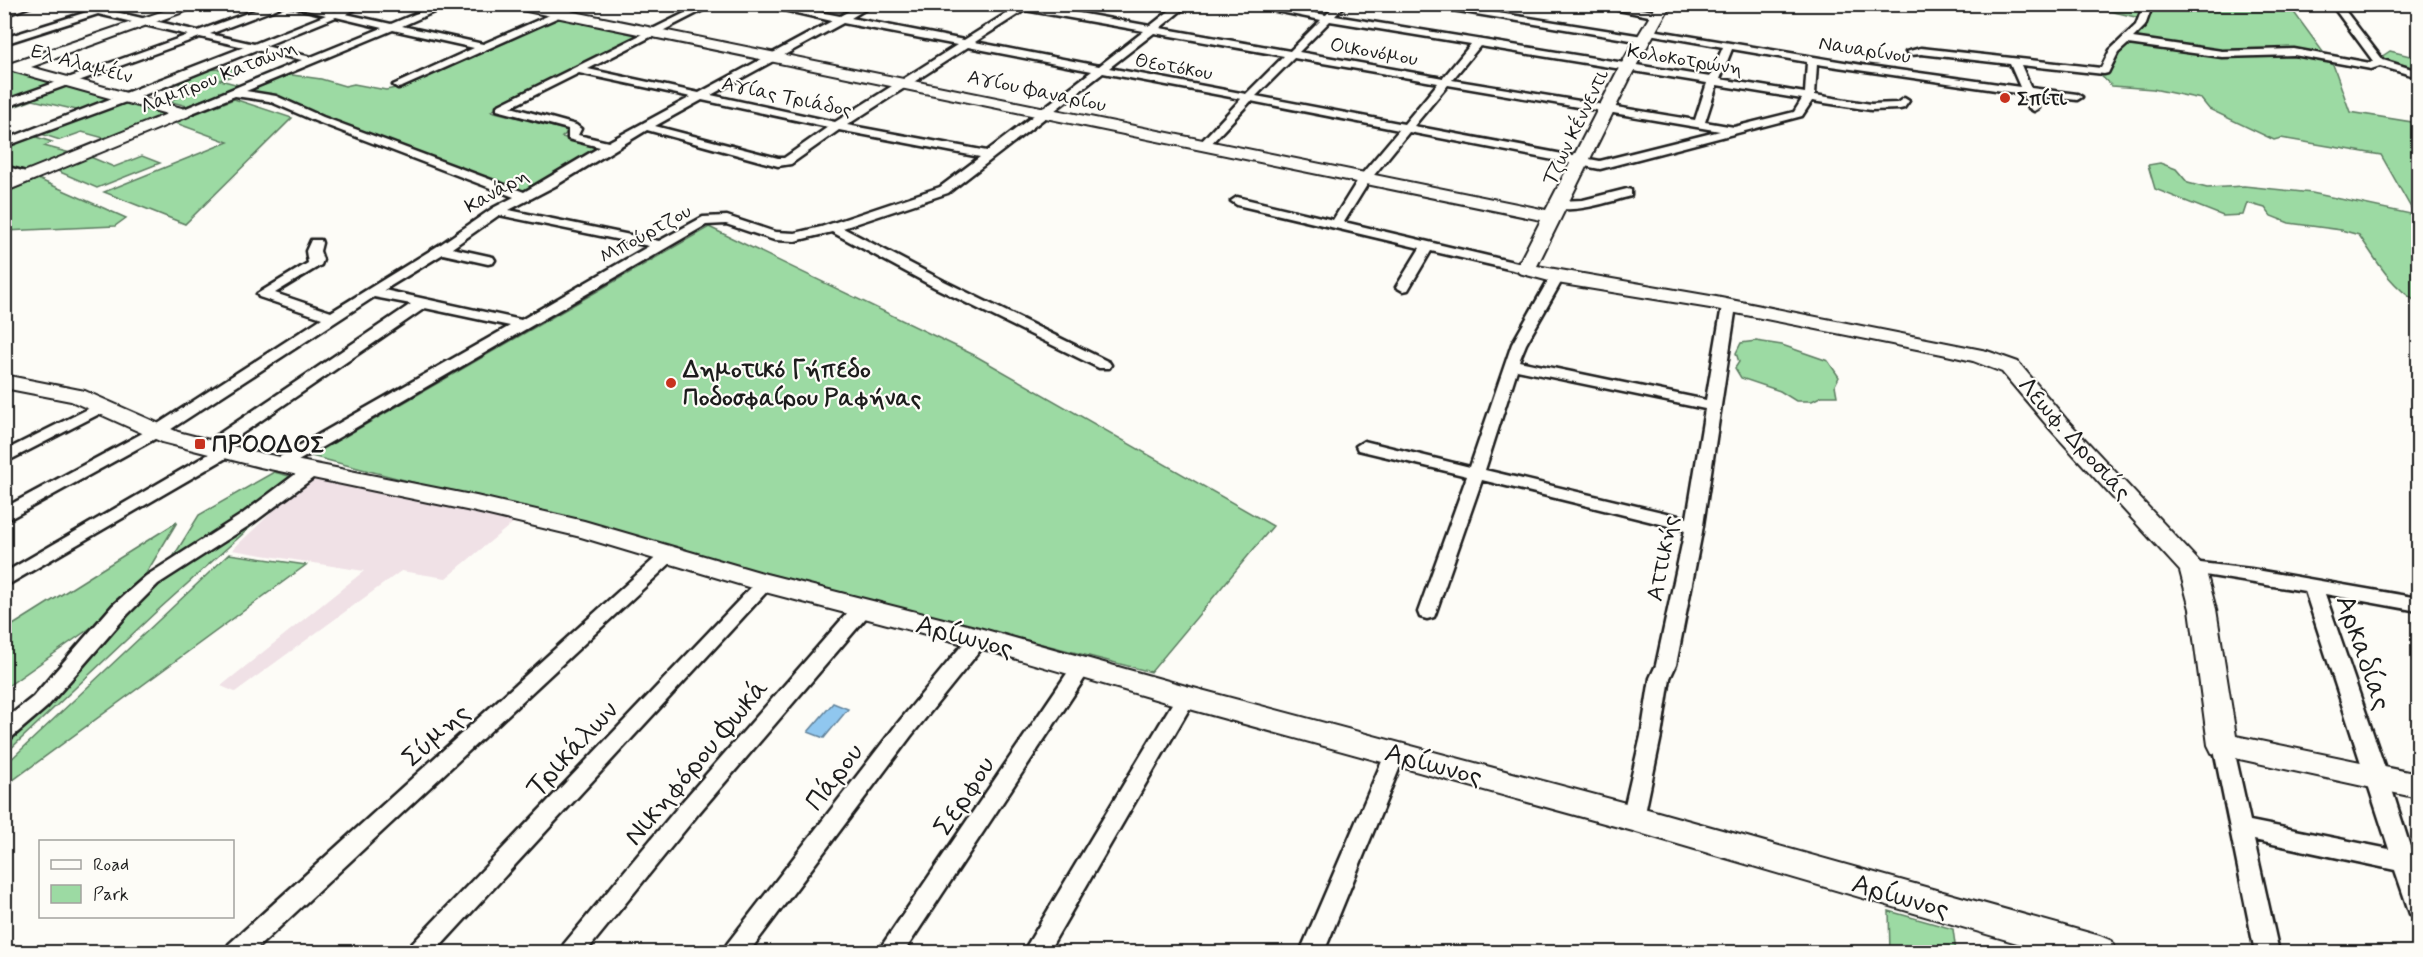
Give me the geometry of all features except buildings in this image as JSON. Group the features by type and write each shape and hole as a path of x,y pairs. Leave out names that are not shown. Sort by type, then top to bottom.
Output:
{"street":[{"path":"4,13 33,4"},
{"path":"66,4 313,60"},
{"path":"4,42 117,4"},
{"path":"8,68 199,4"},
{"path":"4,105 282,4"},
{"path":"290,4 482,47"},
{"path":"4,144 130,97 361,4"},
{"name":"Λάμπρου Κατσώνη","path":"4,187 448,4"},
{"name":"Αγίου Φαναρίου","path":"512,4 1203,146 1365,178 1556,211"},
{"path":"398,85 584,4"},
{"path":"610,146 572,137 574,128 501,108 711,4"},
{"name":"Θεοτόκου","path":"761,4 1580,162 1605,164 1798,114 1811,97"},
{"name":"Κανάρη","path":"4,516 156,432 497,212 610,146 870,4"},
{"name":"Οικονόμου","path":"1009,4 1606,110 1734,129"},
{"name":"Μπούρτζου","path":"280,464 703,221 717,219 744,224 780,237 805,235 944,190 1185,4"},
{"name":"Κολοκοτρώνη","path":"1244,4 1877,108 1900,106 1904,101"},
{"path":"1203,146 1342,4"},
{"name":"Ναυαρίνου","path":"1420,4 1729,45 2029,92 2077,97"},
{"path":"1592,4 1661,10"},
{"path":"1911,52 1921,51 2104,71 2124,40 2139,26 2146,5 2149,4"},
{"path":"2335,4 2379,71 2418,79"},
{"path":"647,127 773,161 788,162 837,126 1025,6"},
{"name":"Τζων Κέννεντι","path":"1526,269 1627,68 1661,10"},
{"path":"2124,40 2222,54 2294,52 2375,64 2418,74"},
{"path":"1337,223 1365,178 1477,43"},
{"path":"1699,124 1713,82 1729,45"},
{"path":"1811,97 1814,78 1812,59"},
{"path":"2014,61 2034,108"},
{"name":"Ελ Αλαμέιν","path":"8,68 70,81 183,113"},
{"name":"Αγίας Τριάδος","path":"579,70 837,126 989,155"},
{"path":"232,93 272,98 330,123 525,197"},
{"path":"4,169 29,177"},
{"path":"1556,211 1627,193"},
{"path":"1237,201 1526,269"},
{"path":"497,212 661,245"},
{"path":"832,228 939,284 1104,365"},
{"path":"316,243 313,251 316,260 314,265 264,294 335,318"},
{"path":"1403,286 1427,247"},
{"path":"441,250 488,260"},
{"name":"Λεωφ. Δροσιάς","path":"1526,269 1557,277 1729,306 1951,350 1979,356 2010,367 2058,424 2192,568 2203,609 2223,746"},
{"path":"1427,612 1476,474 1511,364 1519,344 1557,277"},
{"path":"372,292 525,325"},
{"path":"4,581 220,448 422,303"},
{"name":"Αττικής","path":"1633,818 1652,736 1660,678 1666,665 1694,526 1729,306"},
{"path":"1511,364 1713,406"},
{"name":"Αρίωνος","path":"4,381 72,394 156,432 311,471 527,515 765,583 979,638 1186,697 1396,752 2100,952"},
{"path":"4,458 102,406"},
{"path":"1364,446 1694,526"},
{"path":"4,732 40,702 120,610 152,580 247,519 311,471"},
{"name":"Σύμης","path":"237,952 669,555"},
{"path":"2192,568 2251,575 2418,604"},
{"name":"Τρικάλων","path":"420,952 765,583"},
{"name":"Αρκαδίας","path":"2313,587 2378,777 2418,907"},
{"name":"Νικηφόρου Φωκά","path":"572,952 690,808 863,608"},
{"name":"Πάρου","path":"735,952 903,730 979,638"},
{"name":"Σερφου","path":"891,952 1081,668"},
{"path":"1035,952 1186,697"},
{"path":"2267,952 2223,746 2418,786"},
{"path":"1312,952 1396,752"},
{"path":"2241,828 2404,862"}],"shaded area":[{"path":"308,478 520,517 446,578 401,571 235,692 221,686 364,571 232,550"}],"green space":[{"path":"2279,4 2293,11 2334,67 2350,112 2418,123 2418,303 2391,280 2359,235 2341,230 2289,223 2271,216 2265,208 2247,203 2243,215 2223,216 2155,189 2148,165 2160,163 2176,169 2188,183 2207,188 2244,186 2312,193 2415,215 2381,155 2281,138 2274,140 2209,109 2201,99 2153,89 2112,86 2100,75 2148,20 2084,5"},
{"path":"558,18 651,34 491,111 569,131 562,137 608,147 526,194 325,119 240,92 285,74 321,79 345,86 354,84 386,90 410,85"},
{"path":"2390,51 2418,58 2418,76 2393,69 2381,57"},
{"path":"242,68 229,73 232,76 220,80 239,85 187,106 168,101 198,89 176,83 200,70"},
{"path":"12,71 59,83 5,103 4,74"},
{"path":"66,86 115,98 81,111 33,100 5,110"},
{"path":"234,99 292,118 185,224 104,192 228,142 173,122"},
{"path":"124,101 172,115 111,140 82,132 60,140 38,133"},
{"path":"33,136 52,142 44,146 74,154 30,172 5,164 5,148"},
{"path":"88,156 114,167 142,156 160,163 97,188 53,169"},
{"path":"38,179 126,218 115,226 5,231 5,193"},
{"path":"709,227 974,355 1273,526 1151,672 311,456"},
{"path":"1756,341 1782,345 1828,361 1839,377 1835,385 1837,396 1822,396 1812,401 1796,401 1780,391 1741,378 1735,368 1739,362 1736,353 1741,343"},
{"path":"274,472 297,478 167,567 199,515"},
{"path":"275,505 157,611 5,754 5,742 50,701 156,582"},
{"path":"177,522 141,582 96,624 5,688 5,630"},
{"path":"229,554 306,565 5,786 5,765"},
{"path":"1889,911 1953,929 1956,952 1890,952"}],"water":[{"path":"833,703 848,709 824,738 808,732"}],"place":[{"name":"Σπίτι","path":"2005,98"},
{"name":"Δημοτικό Γήπεδο Ποδοσφαίρου Ραφήνας","path":"671,383"},
{"name":"ΠΡΟΟΔΟΣ","path":"200,444"}]}
